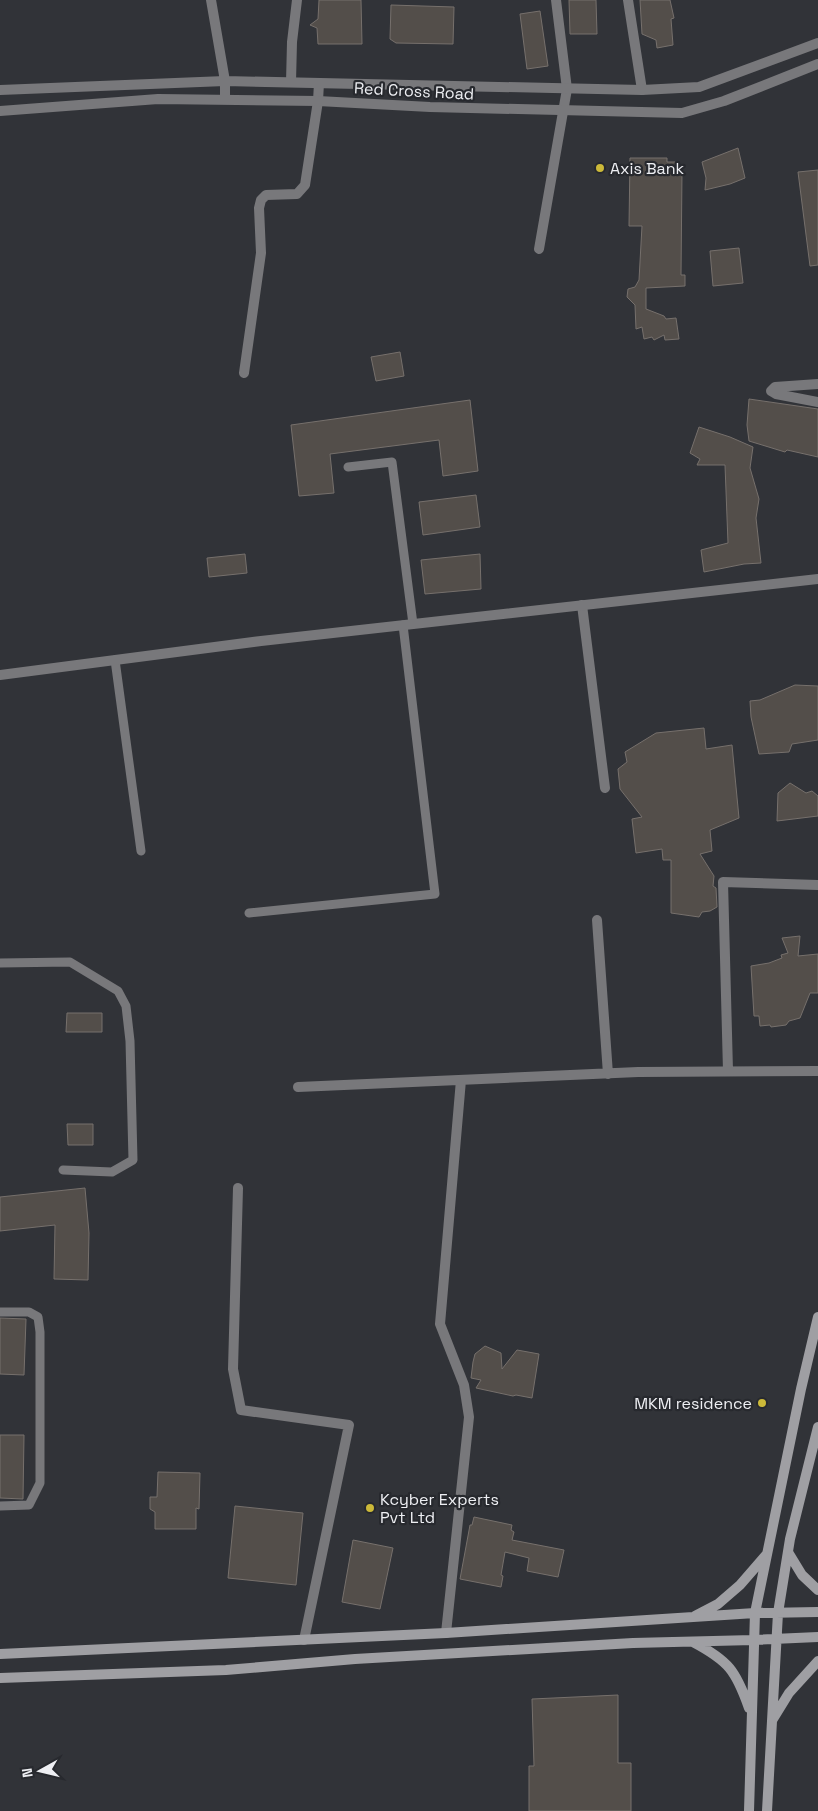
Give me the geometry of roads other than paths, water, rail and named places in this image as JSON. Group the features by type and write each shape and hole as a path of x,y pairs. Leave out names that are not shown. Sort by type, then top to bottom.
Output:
{"main road":[{"path":"749,1811 755,1614 818,1317"},
{"path":"767,1811 778,1613 788,1552 818,1427"},
{"path":"788,1552 802,1575 818,1590"},
{"path":"692,1618 718,1604 740,1585 767,1554"},
{"path":"0,1654 446,1633 755,1614 818,1612"},
{"path":"0,1678 226,1670 454,1653 633,1643 818,1637"},
{"path":"692,1642 714,1653 729,1665 740,1683 751,1714"},
{"path":"772,1721 789,1692 818,1660"}],"street":[{"path":"211,0 225,81 225,100"},
{"path":"291,82 292,42 297,0"},
{"path":"539,249 567,88 556,0"},
{"path":"628,0 642,90"},
{"name":"Red Cross Road","path":"0,90 225,81 642,90 699,87 818,43"},
{"name":"Red Cross Road","path":"0,110 158,99 318,101 430,107 682,113 724,101 818,64"},
{"path":"244,373 261,253 260,208 262,200 266,195 297,194 305,185 319,83"},
{"path":"818,384 775,387 771,391 776,394 818,402"},
{"path":"0,676 261,641 818,579"},
{"path":"582,605 605,788"},
{"path":"728,1071 723,882 818,885"},
{"path":"597,920 608,1074"},
{"path":"298,1087 608,1074 818,1071"},
{"path":"446,1633 469,1417 464,1385 440,1324 461,1080"},
{"path":"238,1188 233,1369 241,1410 349,1425 304,1640"}],"lane":[{"path":"249,913 435,894 392,462 348,467"},
{"path":"115,660 141,851"},
{"path":"0,963 70,962 118,991 126,1006 130,1040 133,1160 112,1172 63,1170"},
{"path":"0,1312 29,1312 38,1317 40,1332 40,1483 29,1504 0,1506"}],"place":[{"name":"Axis Bank","path":"600,168"},
{"name":"MKM residence","path":"762,1403"},
{"name":"Kcyber Experts Pvt Ltd","path":"370,1508"}]}
